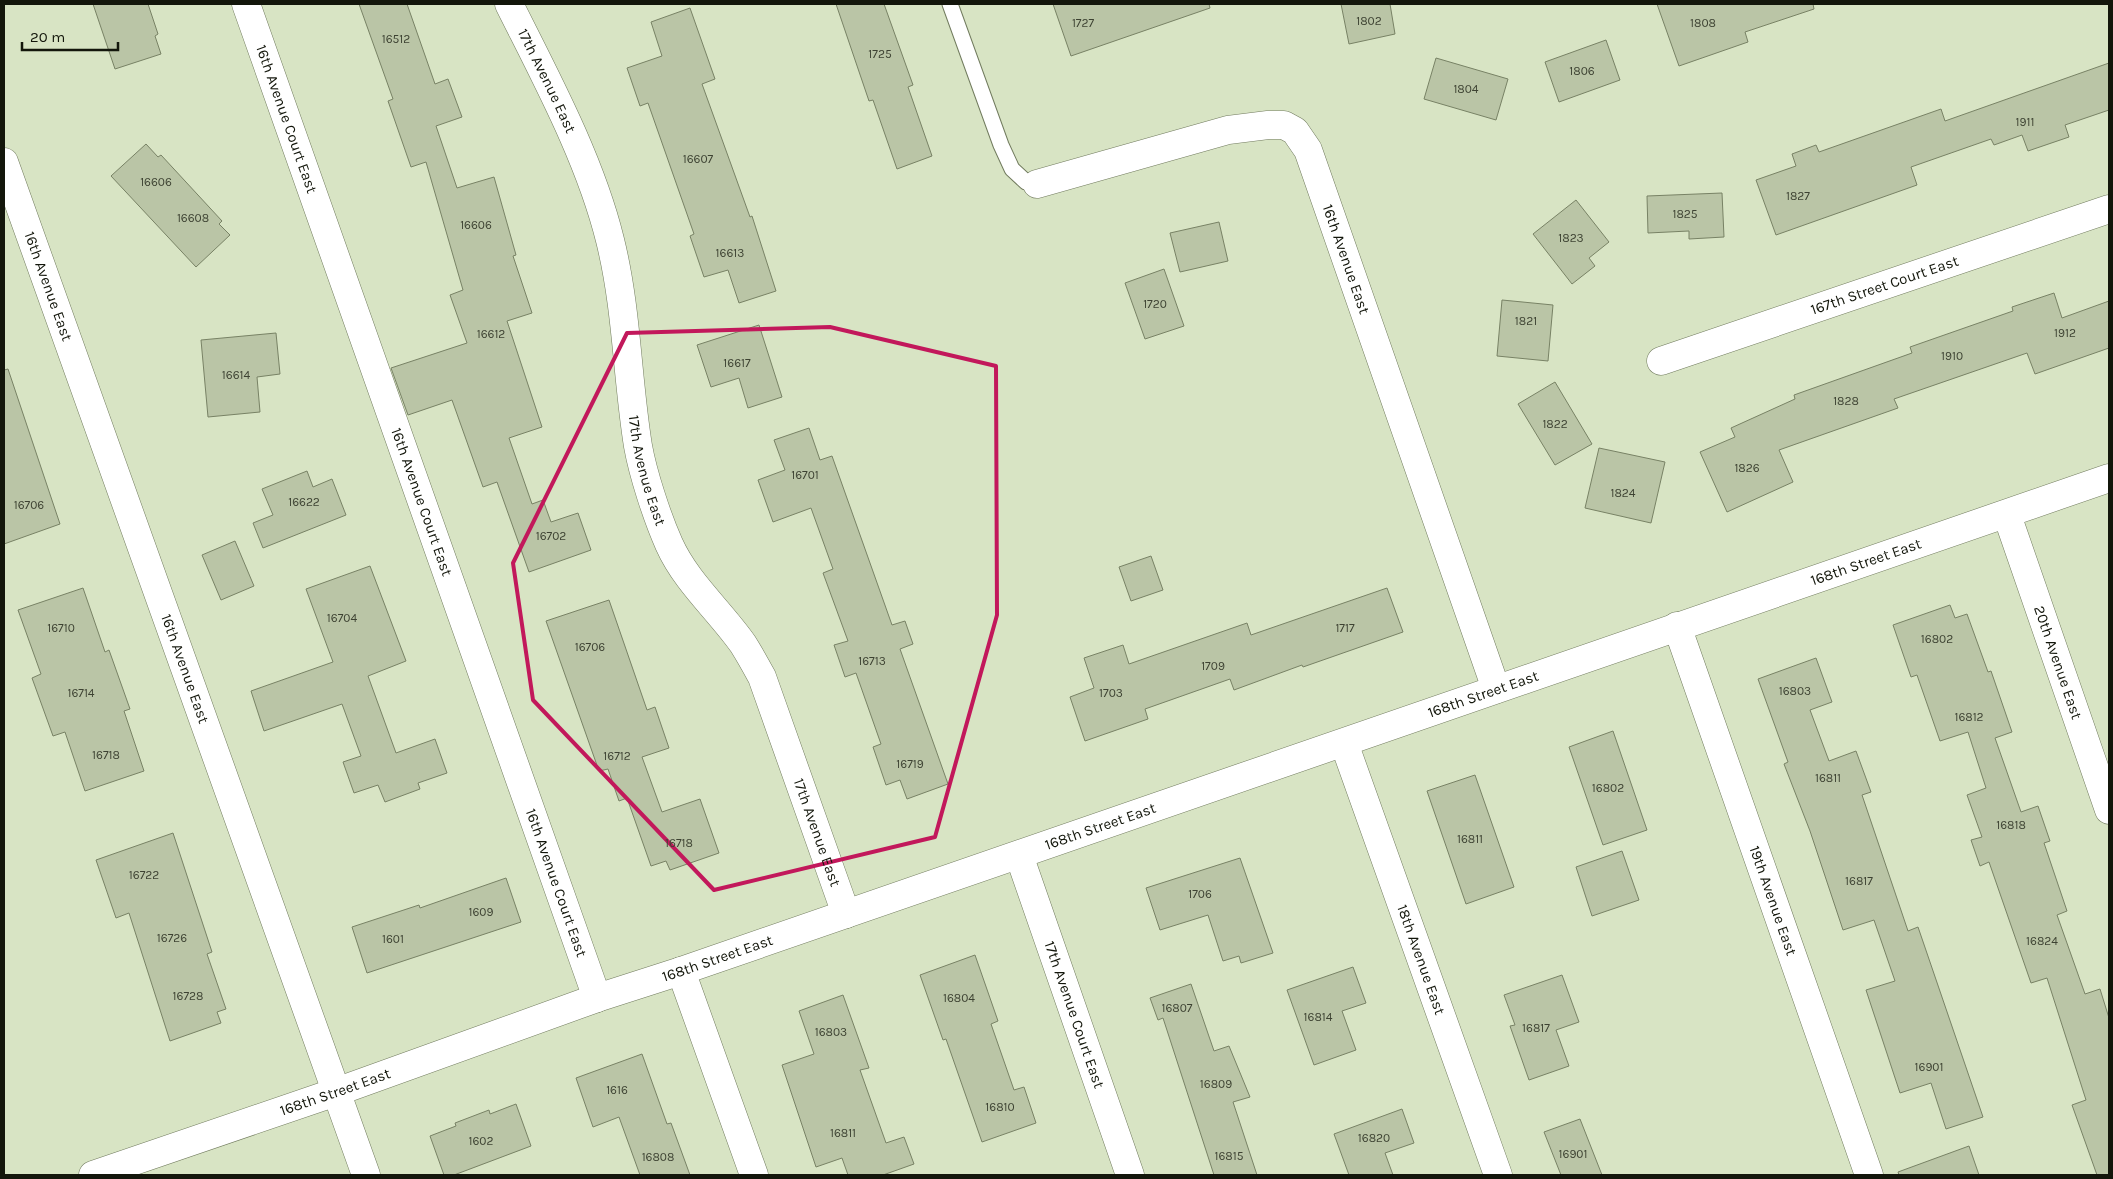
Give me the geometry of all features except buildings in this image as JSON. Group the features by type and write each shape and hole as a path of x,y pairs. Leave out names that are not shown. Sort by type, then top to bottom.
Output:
{"street":[{"name":"16th Avenue Court East","path":"246,4 597,998"},
{"name":"17th Avenue East","path":"509,4 554,94 598,198 610,241 624,314 639,448 657,514 669,545 684,570 742,644 762,677 846,914"},
{"name":"16th Avenue East","path":"1037,184 1228,130 1284,125 1295,131 1308,150 1496,689"},
{"name":"16th Avenue East","path":"4,162 366,1175"},
{"name":"167th Street Court East","path":"1661,361 2109,209"},
{"name":"168th Street East","path":"93,1175 336,1092 597,998 681,971 1344,743 1677,626 2007,515 2109,478"},
{"name":"20th Avenue East","path":"2007,515 2109,810"},
{"name":"19th Avenue East","path":"1677,626 1869,1175"},
{"name":"18th Avenue East","path":"1344,743 1498,1175"},
{"name":"17th Avenue Court East","path":"1018,855 1130,1175"},
{"path":"681,971 754,1175"}],"lane":[{"path":"950,4 1001,145 1012,169 1026,182 1037,184"}],"highlighted area":[{"path":"830,327 996,366 997,615 935,837 714,890 533,700 513,563 627,333"}]}
